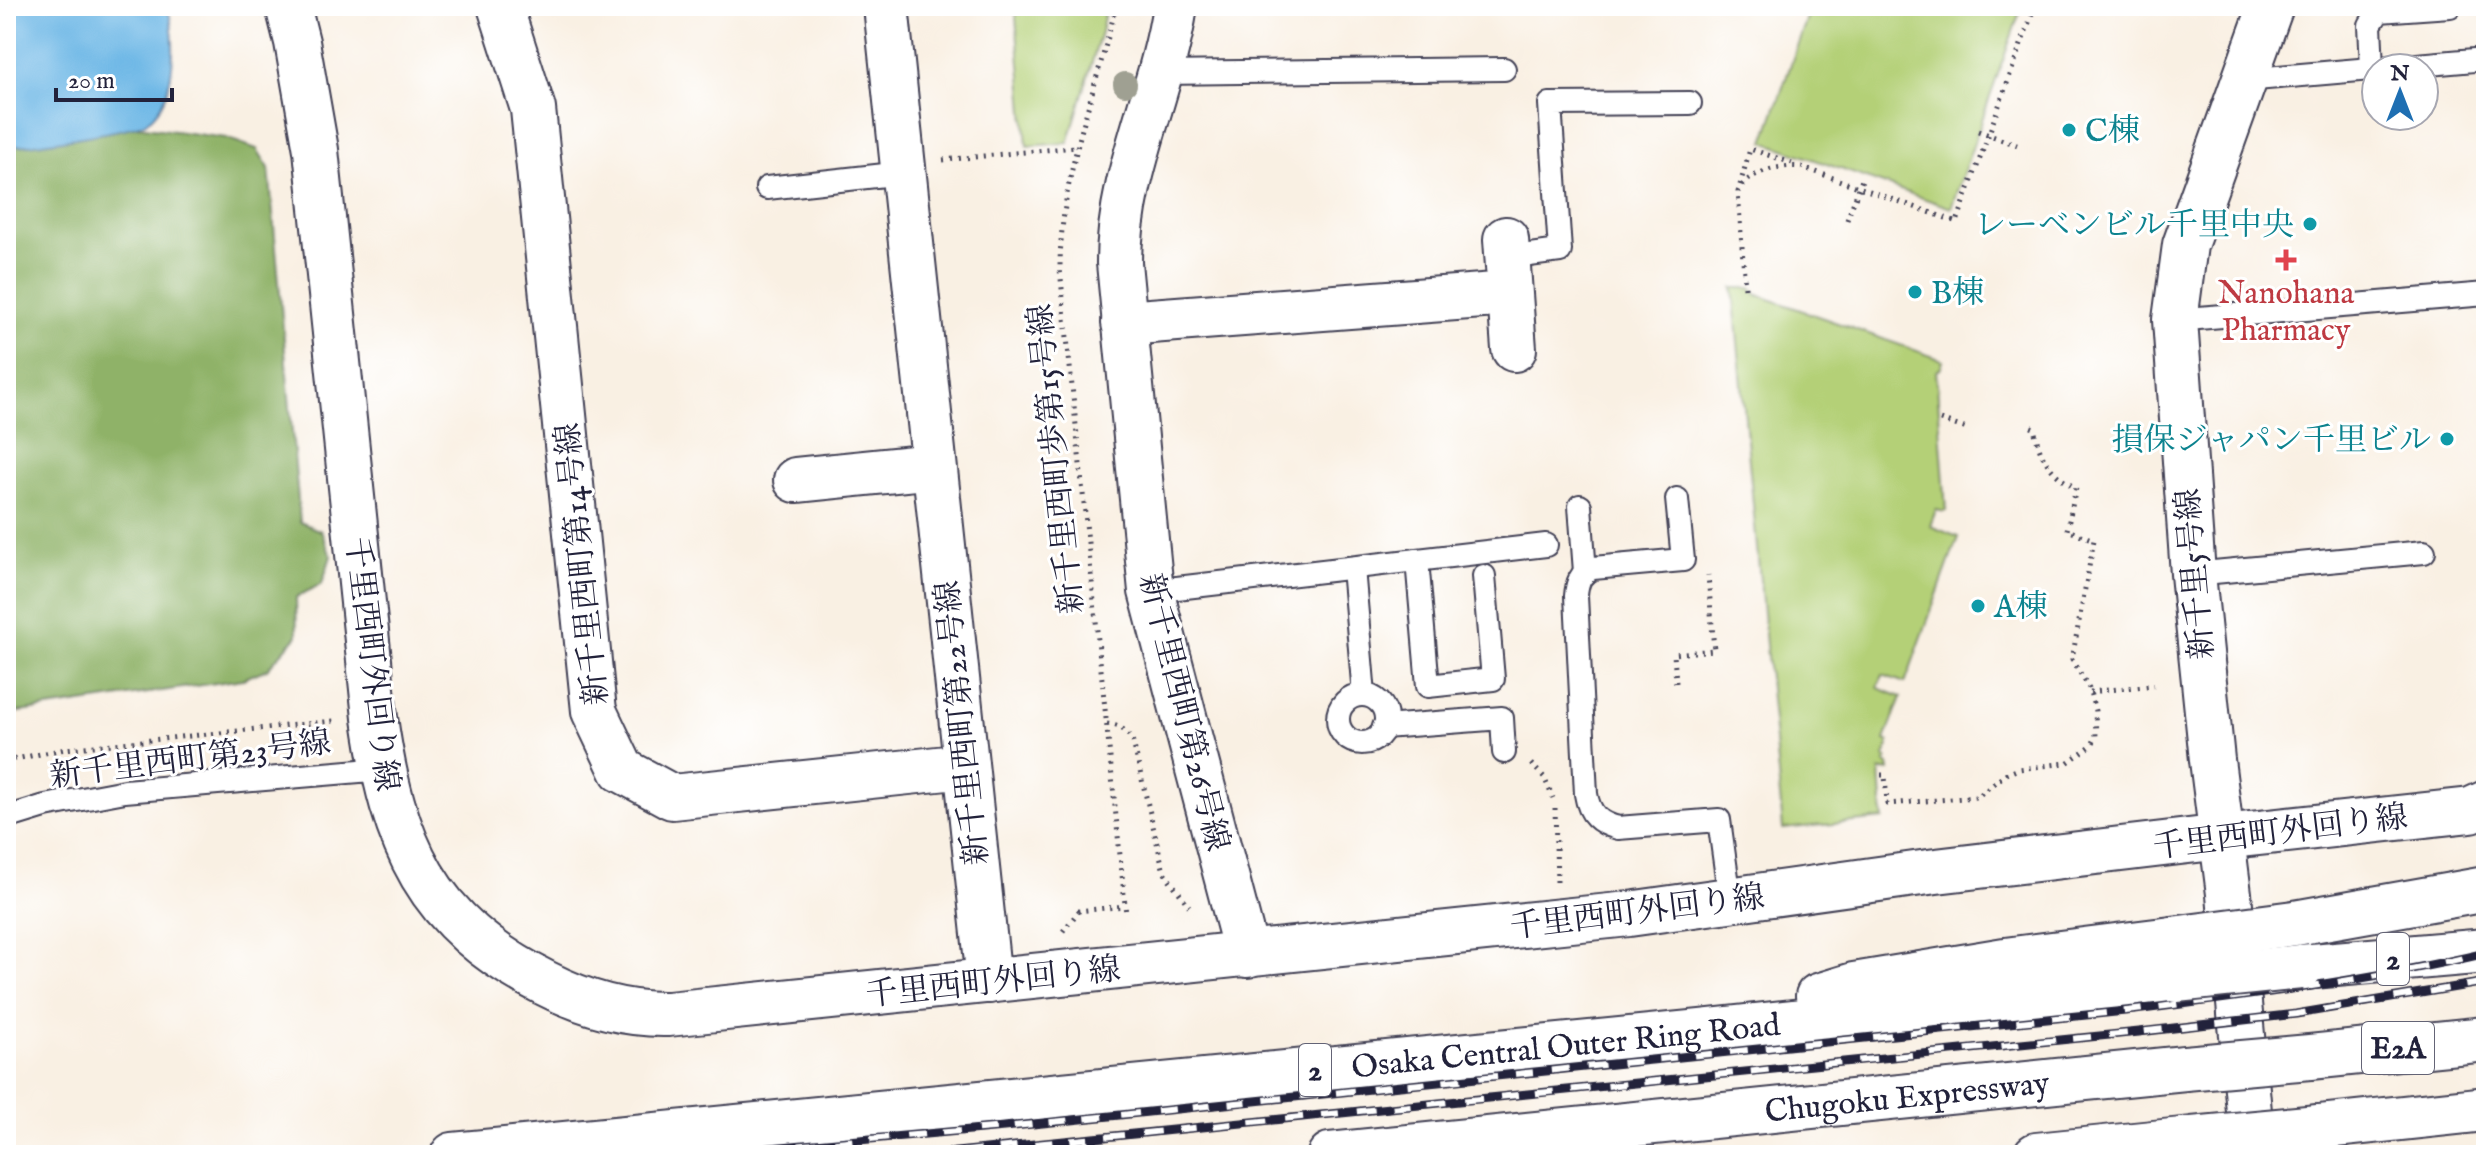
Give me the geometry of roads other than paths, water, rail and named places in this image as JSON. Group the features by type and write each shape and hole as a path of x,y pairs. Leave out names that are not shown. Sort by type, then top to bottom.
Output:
{"main road":[{"name":"千里西町外回り線","path":"288,6 316,150 375,718 383,769 402,837 433,894 447,912 507,963 577,998 626,1012 668,1014 1247,955 1614,915 1936,871 2471,810 2486,803"},
{"name":"新千里西町第14号線","path":"500,6 533,109 594,711 622,770 672,797 966,766"},
{"name":"新千里西町第22号線","path":"886,6 989,981"},
{"name":"新千里西町第26号線","path":"1175,6 1161,73 1133,161 1120,220 1119,263 1151,591 1247,955"},
{"name":"新千里5号線","path":"2253,1155 2193,574 2175,320 2185,245 2271,6"},
{"path":"1124,323 1507,263 1514,349"},
{"path":"796,480 934,466"},
{"path":"2174,960 2295,923 2486,889"},
{"name":"Osaka Central Outer Ring Road","path":"453,1155 1701,1032 2174,960 2301,967 2486,951"},
{"name":"Chugoku Expressway","path":"1330,1155 2486,1039"},
{"name":"E2A","path":"2036,1155 2486,1109"}],"lane":[{"path":"2371,52 2370,25 2379,11 2450,6"},
{"path":"2440,63 2486,59"},
{"path":"1161,73 1504,69"},
{"path":"2244,80 2360,69"},
{"path":"1507,263 1560,251 1550,104 1690,103"},
{"path":"767,188 903,168"},
{"path":"2175,320 2486,294"},
{"path":"1677,499 1683,560 1603,566 1585,572 1577,584 1585,779 1590,810 1599,821 1618,828 1719,820 1730,899"},
{"path":"1580,506 1585,572"},
{"path":"1151,591 1546,545"},
{"path":"2193,574 2424,552"},
{"path":"1417,560 1428,686 1493,679 1484,576"},
{"path":"1353,568 1364,695"},
{"path":"1364,695 1379,702 1386,718 1384,727 1372,740 1364,742 1347,738 1338,723 1341,706 1355,696 1364,695"},
{"path":"1384,727 1502,718 1504,752"},
{"name":"新千里西町第23号線","path":"6,818 45,806 125,791 383,769"}],"water":[{"path":"6,6 167,6 173,34 172,68 169,85 156,113 146,122 121,130 6,147"}],"railway":[{"path":"691,1155 1004,1127 2135,1010 2356,979 2486,953"},
{"path":"927,1155 2139,1032 2296,1014 2486,982"}],"place":[{"name":"C棟","path":"2069,130"},
{"name":"レーベンビル千里中央","path":"2310,224"},
{"name":"Nanohana Pharmacy","path":"2286,260"},
{"name":"B棟","path":"1915,292"},
{"name":"損保ジャパン千里ビル","path":"2447,439"},
{"name":"A棟","path":"1978,606"}]}
